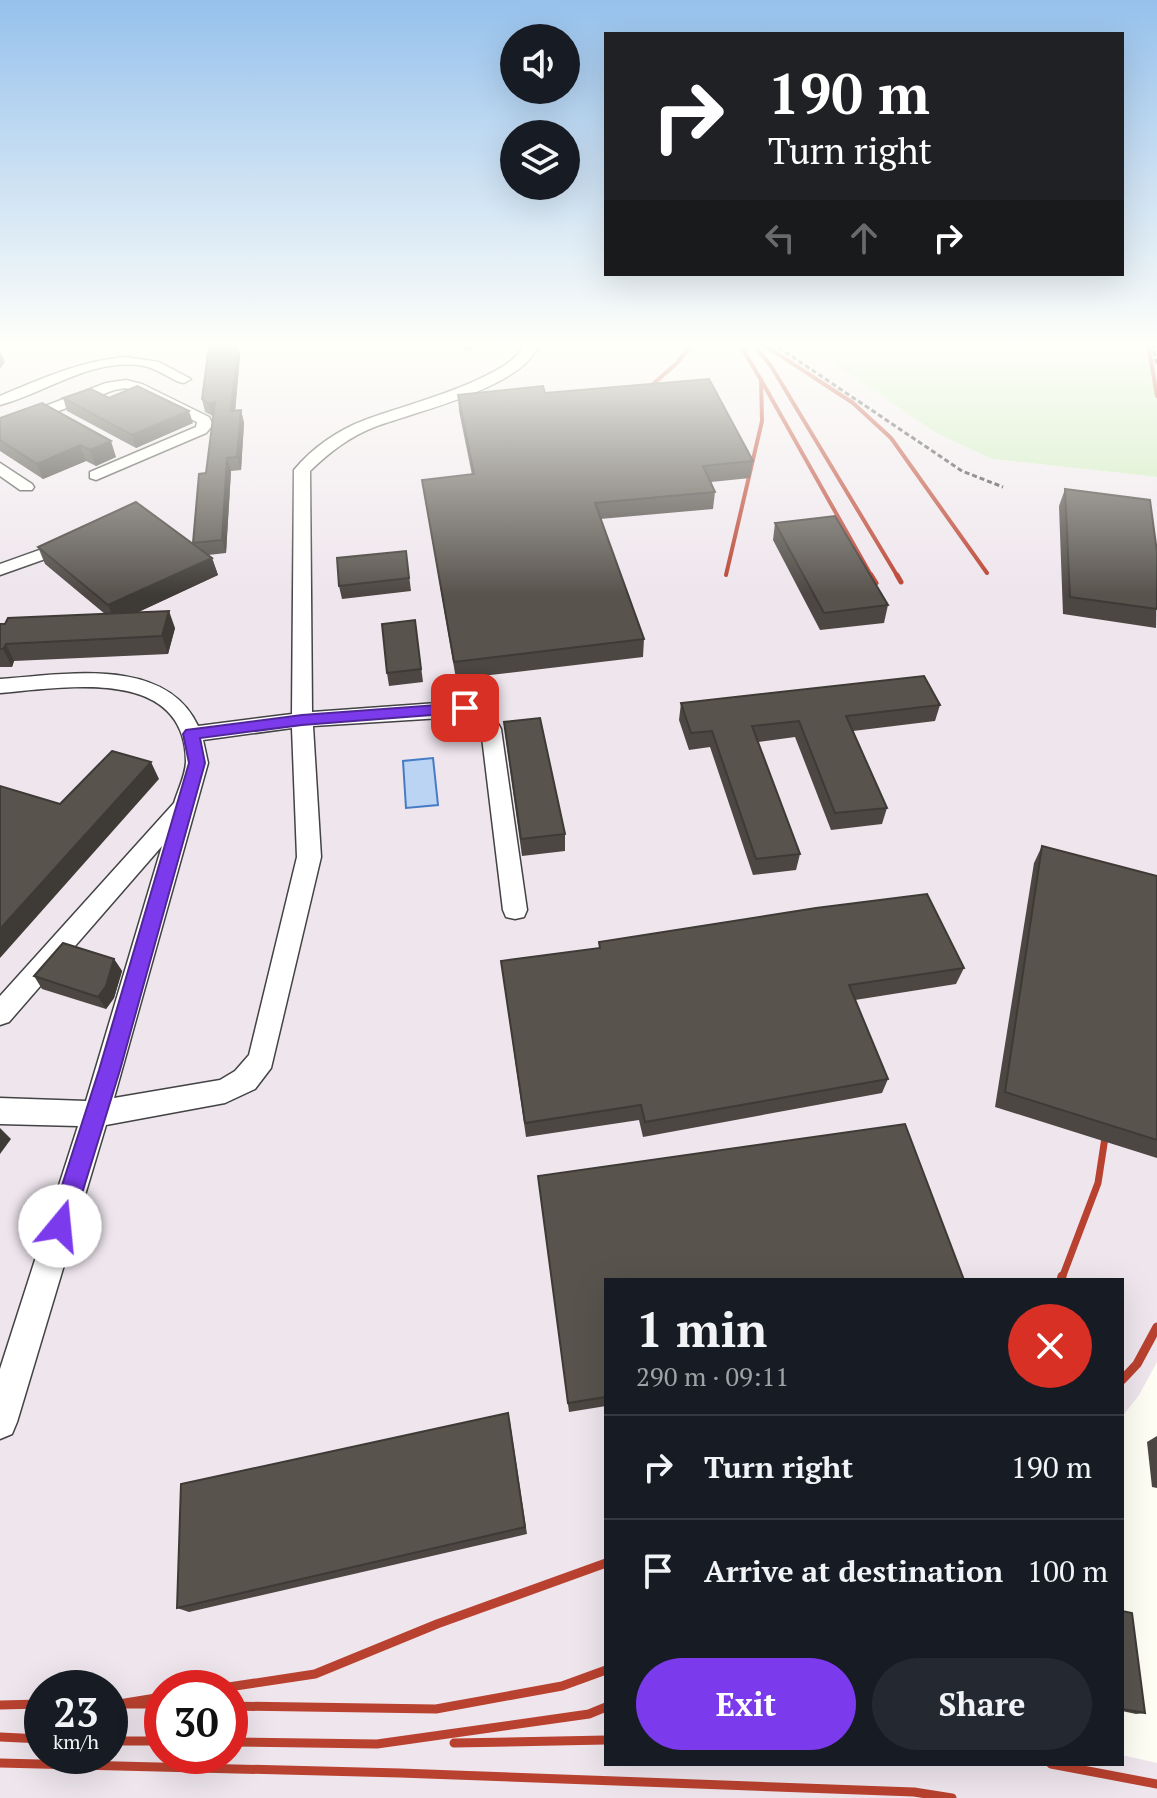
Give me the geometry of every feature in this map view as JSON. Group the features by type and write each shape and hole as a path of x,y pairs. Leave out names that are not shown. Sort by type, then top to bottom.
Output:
{"street":[{"path":"96,475 130,454 203,427"},
{"path":"0,1111 95,1114 225,1091 245,1080 261,1060 309,857 302,720 302,470 331,443 362,427"},
{"path":"0,468 26,487"},
{"path":"0,570 51,553 90,535"},
{"path":"0,686 109,680 149,690 175,707 191,734 197,763 95,1114 0,1422"},
{"path":"191,734 302,720 465,708 481,711 491,729 515,910"},
{"path":"0,1014 185,804"}],"path":[{"path":"897,427 962,471 1003,487"}],"shaded area":[{"path":"0,427 927,427 992,459 1157,477 1157,1362 1124,1414 1124,1278 604,1278 604,1766 1124,1766 1124,1755 1157,1763 1157,1798 0,1798"}],"green space":[{"path":"927,427 1157,427 1157,477 992,459"}],"water":[{"path":"433,758 438,805 406,808 403,761"}],"building":[{"path":"0,427 85,427 111,441 90,450 80,445 37,464 0,440"},
{"path":"117,427 151,427 132,435"},
{"path":"212,427 240,427 237,457 227,458 222,540 193,543 199,474 206,473"},
{"path":"464,427 735,427 753,461 703,466 715,492 595,503 644,639 454,662 422,480 474,474"},
{"path":"1065,489 1150,500 1157,552 1157,609 1070,597"},
{"path":"136,502 212,558 108,605 38,547"},
{"path":"835,516 888,605 824,613 775,523"},
{"path":"406,551 409,578 339,586 337,558"},
{"path":"169,611 162,636 6,644 0,649 0,624 5,624 8,618"},
{"path":"415,620 421,669 387,673 382,624"},
{"path":"924,676 940,705 846,716 887,808 835,813 799,721 752,726 800,854 756,859 712,731 691,733 681,703"},
{"path":"540,718 565,834 521,839 504,722"},
{"path":"112,751 151,762 0,929 0,786 60,804"},
{"path":"1042,846 1157,876 1157,1140 1005,1092"},
{"path":"927,894 964,968 849,985 888,1079 645,1122 641,1105 525,1123 501,961 600,948 599,942"},
{"path":"63,943 114,959 106,986 98,997 34,976"},
{"path":"905,1124 963,1278 604,1278 604,1397 568,1403 538,1176"},
{"path":"508,1413 525,1527 177,1608 181,1484"},
{"path":"1124,1611 1132,1613 1145,1713 1124,1709"}],"railway":[{"path":"726,575 761,427"},
{"path":"787,427 872,577"},
{"path":"808,427 898,577"},
{"path":"879,427 891,438 987,573"},
{"path":"871,575 876,583"},
{"path":"897,575 901,582"},
{"path":"1062,1278 1098,1183 1108,1118"},
{"path":"1124,1378 1137,1364 1157,1327"},
{"path":"248,1684 315,1674 437,1624 604,1564"},
{"path":"248,1706 436,1709 562,1686 604,1671"},
{"path":"144,1700 119,1704 144,1704"},
{"path":"0,1705 24,1704"},
{"path":"248,1742 377,1744 589,1714 604,1708"},
{"path":"0,1737 24,1738"},
{"path":"454,1743 604,1740"},
{"path":"128,1741 144,1741"},
{"path":"0,1763 400,1773 914,1792 952,1798"},
{"path":"1062,1766 1157,1784"}],"route":[{"path":"60,1226 109,1070 197,763 191,734 302,720 465,708"}]}
